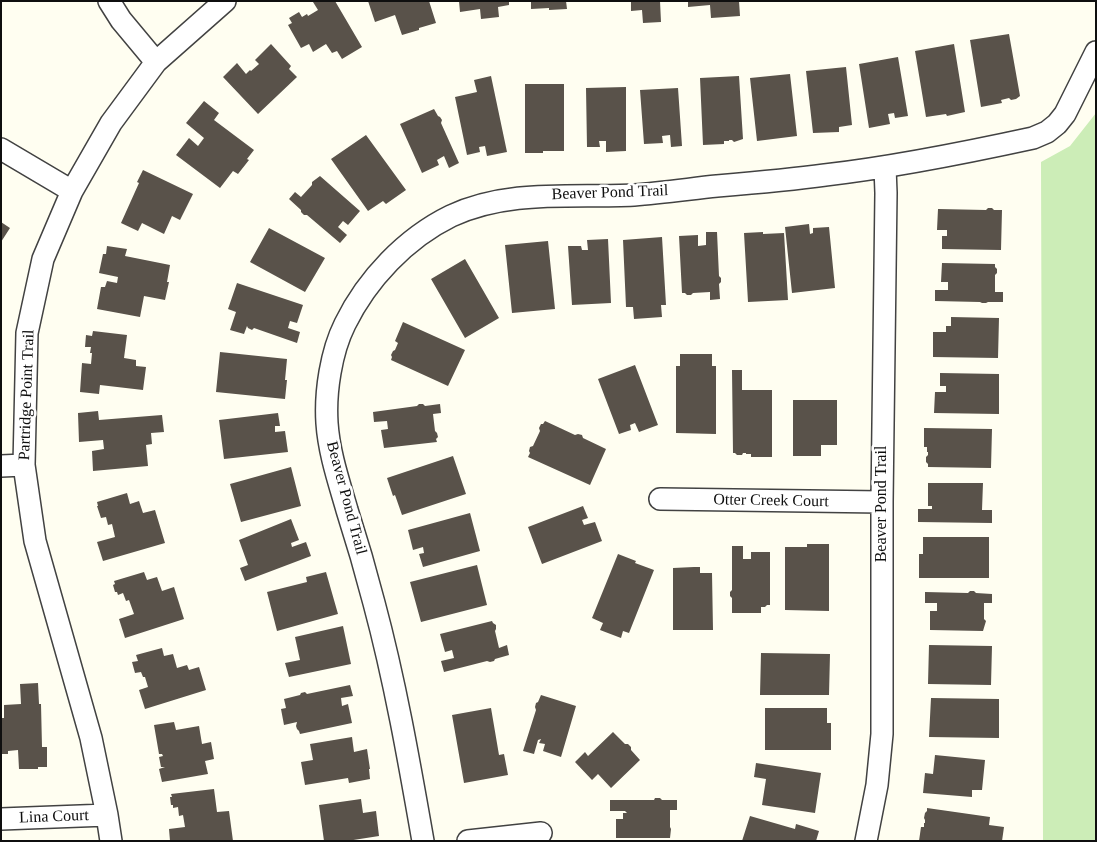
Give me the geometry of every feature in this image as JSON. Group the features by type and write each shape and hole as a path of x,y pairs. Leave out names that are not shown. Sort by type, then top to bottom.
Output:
{"street":[{"path":"109,1 121,20 156,62"},
{"name":"Partridge Point Trail","path":"111,841 92,738 34,541 24,465 27,333 44,259 72,191 111,123 156,62 224,1"},
{"name":"Beaver Pond Trail","path":"423,841 407,748 386,650 362,556 331,453 327,422 328,390 333,357 344,326 362,295 383,269 405,247 430,227 480,205 509,199 537,196 633,194 824,176 885,167 1033,138 1047,132 1065,114 1096,52"},
{"path":"1,149 72,191"},
{"name":"Beaver Pond Trail","path":"866,841 877,785 882,734 885,167"},
{"path":"1,466 24,465"},
{"name":"Otter Creek Court","path":"660,499 882,502"},
{"name":"Lina Court","path":"1,819 107,815"},
{"path":"468,841 541,833"}],"green space":[{"path":"1096,113 1096,841 1043,841 1041,162 1070,146"}],"building":[{"path":"335,1 362,47 342,59 337,51 332,53 326,44 313,52 309,44 301,48 288,25 292,23 289,18 299,12 302,17 307,14 308,16 318,10 313,2"},
{"path":"368,1 429,1 436,23 402,35 395,15 375,22"},
{"path":"459,1 509,1 509,5 498,7 499,17 481,19 480,9 460,12"},
{"path":"531,1 566,1 567,9 531,9"},
{"path":"631,1 660,1 661,22 643,23 642,10 631,11"},
{"path":"688,1 739,1 740,16 711,18 710,5 688,7"},
{"path":"1009,34 1020,96 1016,99 1001,100 1002,103 981,107 970,40"},
{"path":"271,44 291,66 289,69 297,77 258,114 223,77 237,63 246,74 251,71 259,64 255,60"},
{"path":"954,44 965,112 947,116 946,114 926,117 915,51"},
{"path":"898,57 908,116 895,118 894,113 888,114 890,124 869,128 859,64"},
{"path":"846,67 852,125 839,127 839,132 813,133 806,71"},
{"path":"790,74 797,136 757,141 750,78"},
{"path":"491,76 507,152 487,156 485,146 479,147 480,152 467,155 455,97 477,92 474,80"},
{"path":"739,76 743,139 734,142 732,140 724,141 724,144 703,145 700,78"},
{"path":"525,84 564,84 564,151 525,153"},
{"path":"626,87 626,151 606,152 606,141 599,141 600,147 587,147 586,88"},
{"path":"678,88 682,146 671,147 670,135 662,136 663,143 644,144 640,90"},
{"path":"204,101 219,113 214,120 254,150 238,174 233,171 220,188 176,155 189,138 198,146 204,138 186,123"},
{"path":"434,109 442,120 441,123 459,163 449,168 444,156 437,160 439,165 422,173 400,124"},
{"path":"366,135 406,190 386,204 383,201 368,211 331,159"},
{"path":"143,170 193,194 180,220 172,216 164,234 142,223 138,231 121,223"},
{"path":"320,176 360,211 348,225 343,221 338,227 347,235 340,243 307,215 304,215 289,199 295,192 301,197 312,185 312,182"},
{"path":"988,208 1002,210 1001,250 942,249 942,236 947,236 947,230 937,230 938,209 986,210"},
{"path":"1,222 10,228 1,242"},
{"path":"809,224 810,234 813,233 813,228 829,227 835,288 792,293 785,227"},
{"path":"269,228 325,258 305,292 250,262"},
{"path":"706,232 717,232 719,276 721,278 719,284 720,299 710,300 710,292 693,293 691,295 682,293 679,236 698,235 698,246 706,245"},
{"path":"763,232 763,234 784,233 788,300 748,302 744,233"},
{"path":"662,237 666,305 661,305 662,317 634,319 633,307 626,307 623,240"},
{"path":"608,239 611,303 572,305 568,246 581,246 582,250 588,250 587,240"},
{"path":"548,241 555,309 512,313 505,245"},
{"path":"107,246 127,249 125,256 170,265 165,300 144,296 140,317 97,309 101,287 105,287 107,281 117,283 118,277 99,273 103,254 106,254"},
{"path":"465,259 499,318 465,338 431,279"},
{"path":"942,263 995,264 997,273 995,275 995,292 1003,292 1003,302 935,301 935,290 948,290 948,282 941,282"},
{"path":"237,283 303,305 297,323 290,321 288,328 300,332 297,343 254,328 252,330 247,326 244,334 230,330 236,312 228,309"},
{"path":"951,317 999,318 998,358 933,357 933,332 946,332 946,326 951,326"},
{"path":"403,322 465,350 448,386 391,360 391,355 398,343 395,341"},
{"path":"93,331 127,335 124,358 136,360 136,366 146,367 143,390 100,385 99,394 80,392 82,363 91,364 91,347 85,347 86,335 92,336"},
{"path":"220,352 287,359 285,399 216,392"},
{"path":"680,354 712,354 712,366 716,366 716,434 676,433 676,366 680,366"},
{"path":"635,365 658,425 639,432 635,423 630,425 631,430 619,434 598,379"},
{"path":"732,370 742,370 742,390 772,390 772,457 751,457 751,454 743,453 742,455 737,455 733,453"},
{"path":"940,373 999,374 999,414 934,413 935,392 946,392 946,386 940,386"},
{"path":"793,400 837,400 837,445 821,445 821,456 793,456"},
{"path":"419,404 425,406 440,404 441,413 433,414 435,431 438,437 436,439 437,442 384,448 381,430 388,429 387,421 374,422 373,412 417,406"},
{"path":"98,411 99,420 162,415 164,432 151,433 152,444 146,445 148,466 93,471 92,451 104,449 103,440 79,442 78,413"},
{"path":"278,413 280,426 275,426 275,432 285,431 288,452 224,459 219,420"},
{"path":"545,421 575,435 582,435 583,438 606,449 590,485 528,457 530,447 533,446 540,431 539,428"},
{"path":"924,428 992,429 991,468 928,467 926,462 928,455 927,447 924,447"},
{"path":"453,456 466,494 402,515 387,478"},
{"path":"291,467 301,506 241,522 230,484"},
{"path":"928,483 983,483 982,510 992,510 992,523 918,522 918,509 932,509 932,506 928,506"},
{"path":"127,493 130,504 139,501 143,513 155,510 165,543 103,561 97,542 115,537 112,524 108,525 106,517 101,518 97,502"},
{"path":"583,506 588,518 582,520 584,525 595,522 602,541 542,564 528,527"},
{"path":"470,513 480,551 423,567 419,554 424,553 423,547 413,550 408,530"},
{"path":"291,519 299,540 291,543 292,547 306,542 311,556 245,581 240,568 248,565 239,540"},
{"path":"923,537 989,537 989,578 919,578 919,554 923,554"},
{"path":"807,544 829,544 829,611 785,610 785,547 807,547"},
{"path":"732,546 743,546 743,559 751,559 751,552 770,552 770,605 761,607 761,613 732,613 730,592 732,590"},
{"path":"618,554 654,570 629,633 623,631 621,638 600,630 603,623 592,618"},
{"path":"477,565 487,605 421,622 410,582"},
{"path":"700,567 700,573 712,573 713,630 673,630 673,568"},
{"path":"144,572 147,580 157,577 162,591 174,587 184,619 125,638 119,619 134,614 129,600 126,601 123,593 118,595 115,592 114,581"},
{"path":"326,572 338,614 277,631 267,592 307,582 306,577"},
{"path":"970,591 992,594 992,603 984,603 984,619 986,621 983,631 930,630 930,611 937,611 937,603 925,603 925,592 968,593"},
{"path":"492,621 496,625 495,631 499,648 507,645 509,655 494,661 487,661 444,672 441,661 454,658 452,650 445,652 440,634"},
{"path":"343,626 351,664 289,677 285,663 300,660 295,637"},
{"path":"929,645 992,646 991,685 928,684"},
{"path":"162,648 164,656 173,654 177,668 187,665 189,670 199,667 206,690 145,709 139,690 148,687 145,677 143,677 141,672 135,673 132,662 138,661 136,655"},
{"path":"761,653 830,654 829,695 760,695"},
{"path":"38,683 39,704 41,704 42,747 47,747 47,767 19,769 18,750 8,751 8,754 1,754 1,718 4,718 4,705 21,704 20,684"},
{"path":"350,685 353,696 341,698 342,706 348,704 352,723 300,734 296,726 297,722 284,725 281,709 286,708 284,699 305,692 307,694"},
{"path":"541,695 576,706 561,757 543,751 545,744 539,743 541,739 538,740 534,754 523,751 536,710 536,703"},
{"path":"931,698 999,699 999,738 929,737"},
{"path":"491,708 499,755 504,754 508,775 464,783 452,715"},
{"path":"765,708 827,708 827,723 831,723 831,750 765,750"},
{"path":"174,722 176,730 199,726 202,744 211,742 214,759 205,761 208,774 162,782 159,769 165,767 161,767 159,757 163,756 159,754 154,725"},
{"path":"613,732 625,744 631,747 631,750 640,760 611,788 598,774 592,780 575,762 585,752 588,756"},
{"path":"352,737 354,752 367,749 370,779 349,783 348,778 305,785 301,762 313,760 310,744"},
{"path":"935,755 985,760 982,790 972,790 972,797 923,793 925,773 933,774"},
{"path":"756,763 821,773 815,813 762,805 766,779 754,777"},
{"path":"214,789 217,812 229,811 233,841 170,841 169,829 185,827 183,815 179,816 178,807 173,808 173,805 171,805 171,794"},
{"path":"655,798 677,800 677,810 670,810 670,838 616,838 616,819 623,819 623,813 627,813 625,811 610,811 610,800 654,800"},
{"path":"361,799 363,813 376,811 379,836 347,841 324,841 319,805"},
{"path":"927,808 990,817 989,825 1004,827 1002,841 919,841 921,827 924,827 925,823 924,818"},
{"path":"750,816 795,829 796,824 819,831 816,841 742,841"}]}
